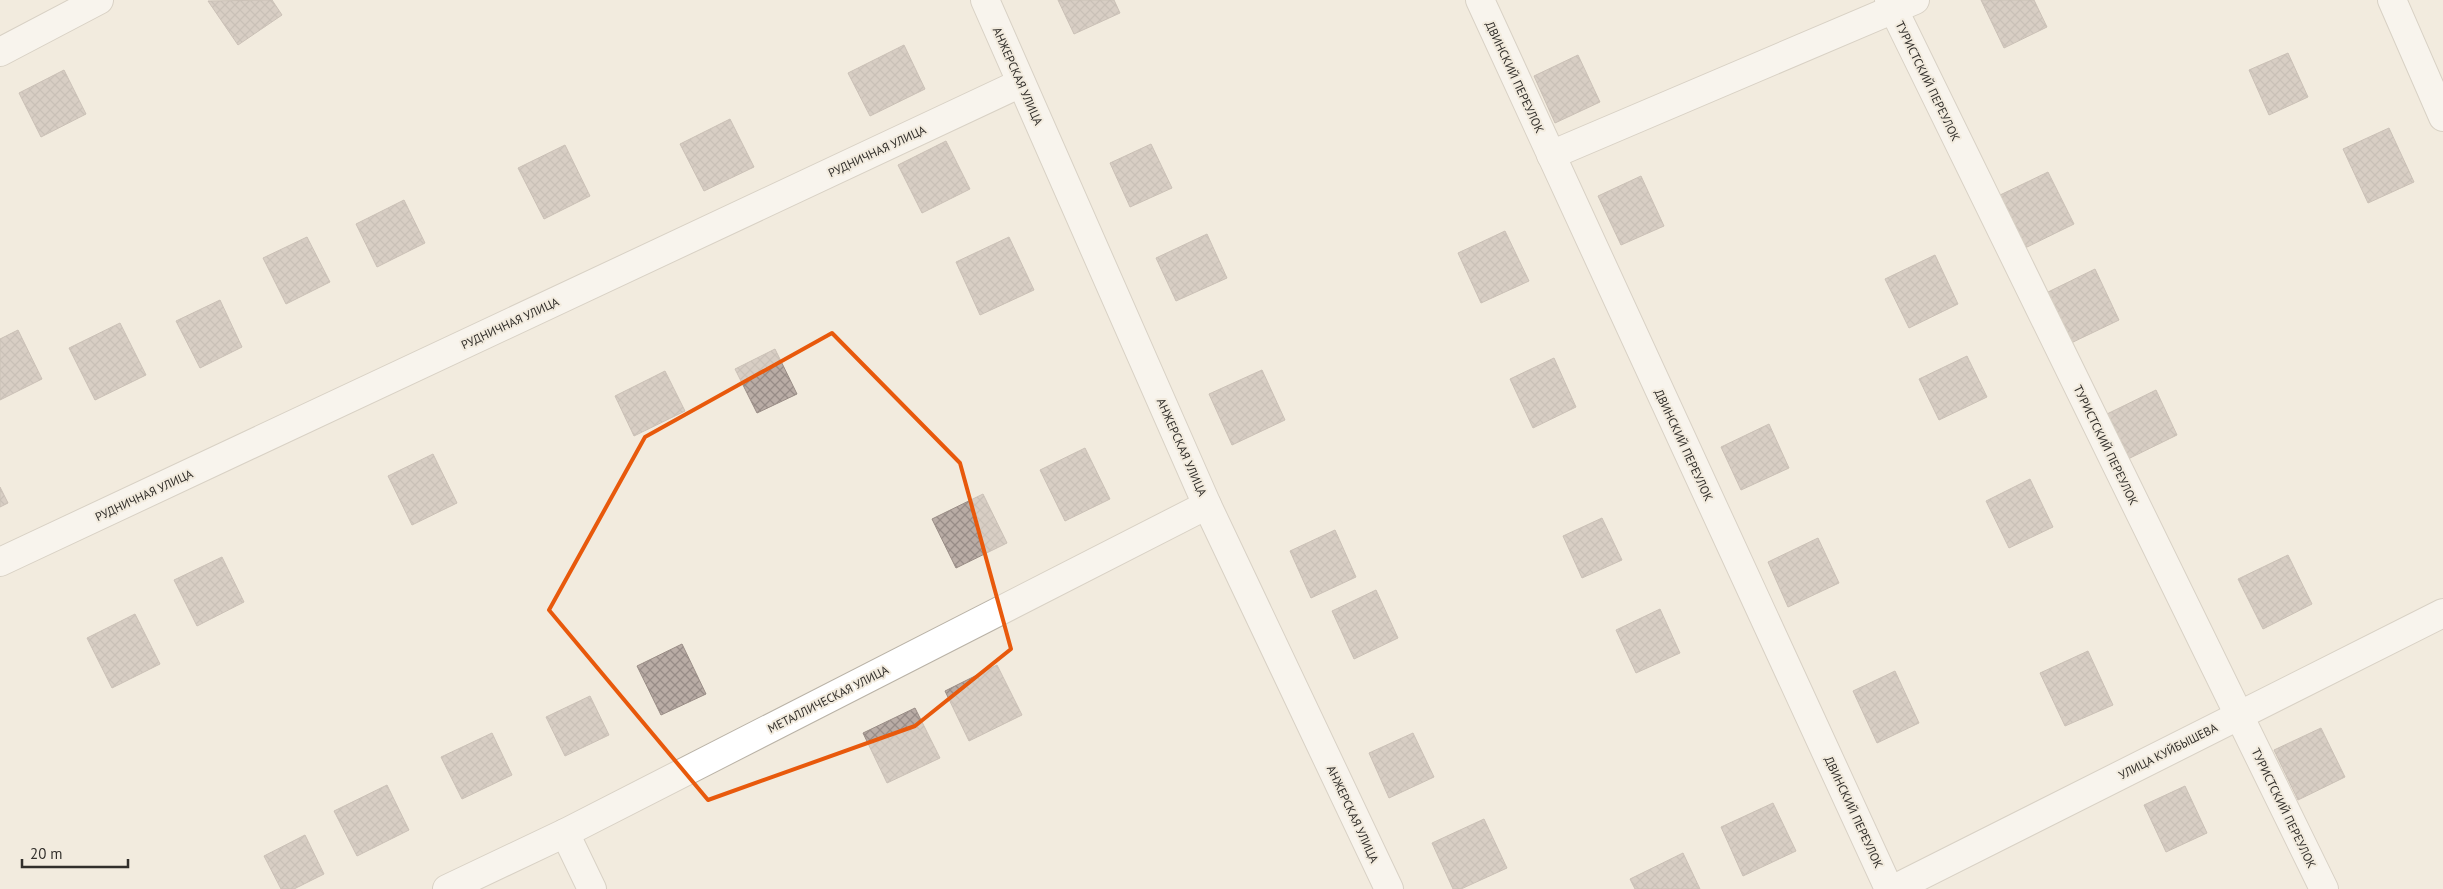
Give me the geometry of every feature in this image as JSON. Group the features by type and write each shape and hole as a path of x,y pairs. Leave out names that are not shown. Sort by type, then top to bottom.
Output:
{"street":[{"path":"0,52 99,0"},
{"name":"АНЖЕРСКАЯ УЛИЦА","path":"985,0 1207,505 1389,889"},
{"name":"ДВИНСКИЙ ПЕРЕУЛОК","path":"1480,0 1889,889"},
{"path":"2392,0 2443,117"},
{"path":"1551,155 1899,3"},
{"name":"ТУРИСТСКИЙ ПЕРЕУЛОК","path":"1899,3 2238,715 2324,889"},
{"name":"РУДНИЧНАЯ УЛИЦА","path":"0,562 1021,83"},
{"name":"МЕТАЛЛИЧЕСКАЯ УЛИЦА","path":"447,889 565,833 1207,505"},
{"name":"УЛИЦА КУЙБЫШЕВА","path":"1894,889 2443,612"},
{"path":"565,833 592,889"}],"highlighted area":[{"path":"832,333 960,463 1011,649 915,726 708,800 549,610 645,437"}],"building":[{"path":"272,0 282,15 238,45 208,1"},
{"path":"1058,0 1114,0 1120,13 1074,34"},
{"path":"1981,0 2034,0 2047,27 2004,48"},
{"path":"904,45 925,89 870,116 848,73"},
{"path":"2288,53 2308,97 2269,115 2249,70"},
{"path":"1578,55 1600,102 1555,123 1534,76"},
{"path":"64,70 86,114 41,137 19,93"},
{"path":"730,119 754,167 704,191 680,144"},
{"path":"2389,128 2414,182 2368,203 2343,149"},
{"path":"946,141 970,189 922,213 898,165"},
{"path":"1151,144 1172,188 1130,207 1110,163"},
{"path":"565,145 590,196 544,219 518,168"},
{"path":"2048,172 2074,224 2023,249 1998,196"},
{"path":"1641,176 1664,226 1621,245 1598,196"},
{"path":"404,200 425,243 377,267 356,224"},
{"path":"1505,231 1529,281 1481,303 1458,253"},
{"path":"1207,234 1227,278 1176,301 1156,258"},
{"path":"307,237 330,282 286,304 263,258"},
{"path":"1009,237 1034,290 980,315 956,262"},
{"path":"1935,255 1958,304 1909,328 1885,279"},
{"path":"2095,269 2119,320 2069,344 2044,294"},
{"path":"220,300 242,347 200,368 176,321"},
{"path":"120,323 146,375 95,400 69,348"},
{"path":"18,330 42,379 0,400 0,339"},
{"path":"775,349 797,394 757,413 735,369"},
{"path":"1967,356 1987,397 1939,420 1919,379"},
{"path":"1554,358 1576,407 1533,428 1510,379"},
{"path":"1262,370 1285,420 1232,445 1209,394"},
{"path":"665,371 685,411 634,436 615,396"},
{"path":"2156,390 2177,435 2128,459 2107,414"},
{"path":"1769,424 1789,468 1741,490 1721,447"},
{"path":"1085,448 1110,499 1065,521 1040,470"},
{"path":"433,454 457,503 412,525 388,476"},
{"path":"2030,479 2053,527 2009,548 1986,501"},
{"path":"0,487 8,503 0,507"},
{"path":"983,494 1007,543 956,568 932,519"},
{"path":"1602,518 1622,560 1582,578 1563,536"},
{"path":"1335,530 1356,577 1311,598 1290,551"},
{"path":"1818,538 1839,583 1788,607 1768,562"},
{"path":"2288,555 2312,604 2263,629 2238,579"},
{"path":"222,557 244,602 197,626 174,580"},
{"path":"1376,590 1398,638 1354,659 1332,611"},
{"path":"1660,609 1680,653 1636,673 1616,630"},
{"path":"135,614 160,664 112,688 87,638"},
{"path":"682,644 706,694 661,715 637,666"},
{"path":"2088,651 2113,705 2065,726 2040,673"},
{"path":"997,665 1022,715 969,741 945,691"},
{"path":"1895,671 1919,723 1877,743 1853,691"},
{"path":"590,696 609,735 565,756 546,717"},
{"path":"915,708 940,758 887,783 863,733"},
{"path":"2321,728 2345,777 2298,800 2274,750"},
{"path":"492,733 512,775 462,799 441,757"},
{"path":"1413,733 1434,777 1389,798 1369,753"},
{"path":"387,785 409,830 357,856 334,811"},
{"path":"2185,786 2207,833 2166,852 2144,805"},
{"path":"1773,803 1796,851 1743,876 1721,827"},
{"path":"1484,819 1507,868 1461,889 1453,889 1432,843"},
{"path":"305,835 324,874 294,889 281,889 264,856"},
{"path":"1683,853 1700,889 1635,889 1630,879"}]}
